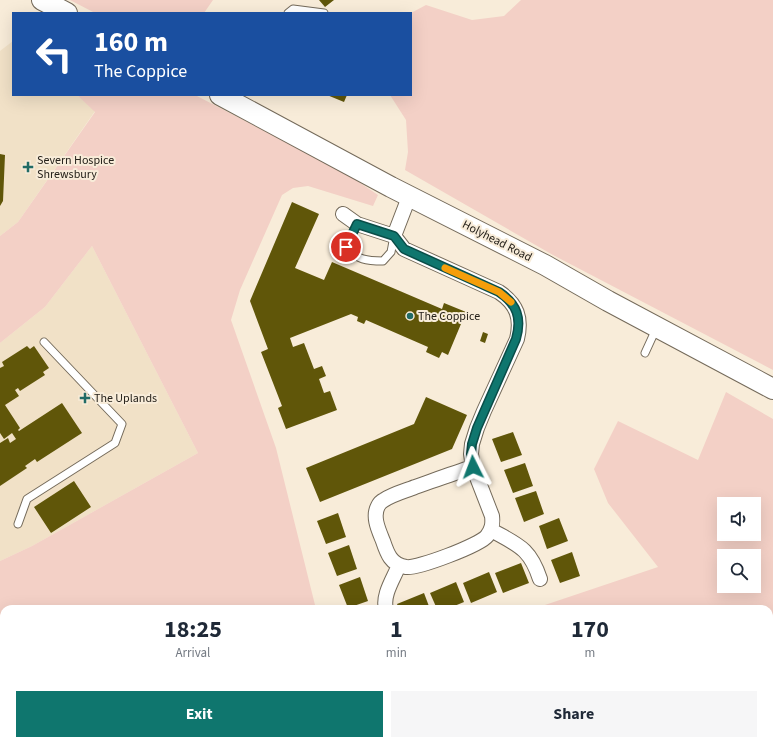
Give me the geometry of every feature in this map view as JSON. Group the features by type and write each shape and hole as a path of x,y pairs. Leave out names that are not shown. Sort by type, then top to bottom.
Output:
{"main road":[{"path":"42,0 65,12"},
{"name":"Holyhead Road","path":"224,96 410,196 545,265 773,389"}],"street":[{"path":"394,236 410,196"},
{"path":"343,214 357,224 394,236 404,249 499,292 512,303 520,327 477,428 472,444 471,454 473,467 492,516 493,523 491,530 487,537 479,543 412,567 399,565 392,561 376,524 378,506 383,500 473,467"},
{"path":"491,530 522,548 529,555 535,565 540,579"},
{"path":"385,605 386,597 399,565"}],"lane":[{"path":"289,12 293,9 316,12"},
{"path":"357,224 346,247 353,255 370,261 383,261 391,252 394,236"},
{"path":"645,353 657,327"},
{"path":"18,524 27,499 114,443 122,424 44,342"}],"shaded area":[{"path":"70,0 213,0 205,12 93,12"},
{"path":"521,0 773,0 773,370 553,255 405,170 408,152 406,120 391,96 412,96 412,12 426,5 472,20 504,16"},
{"name":"Severn Hospice Shrewsbury","path":"12,42 12,96 78,96 95,111 18,222 0,236 0,51"},
{"path":"78,96 197,96 344,172 378,195 373,206 308,186 293,188 282,195 240,290 231,320 276,448 315,605 0,605 0,561 32,546 198,453 92,246 45,307 0,343 0,236 18,222 95,112"},
{"name":"The Uplands","path":"92,246 198,453 32,546 0,561 0,343 45,307"},
{"path":"726,392 773,419 773,605 545,605 658,567 608,503 594,469 618,421 698,460"}],"building":[{"path":"319,0 334,0 325,7"},
{"path":"329,96 347,96 344,102"},
{"path":"0,154 5,155 3,201 0,206"},
{"name":"The Coppice","path":"292,202 319,214 295,268 324,280 332,262 442,309 444,303 466,312 448,355 442,352 439,358 426,352 428,347 366,320 364,324 357,321 358,317 351,314 290,338 293,347 304,343 314,369 322,366 326,376 319,379 324,393 330,391 337,410 286,429 278,408 282,406 261,352 268,349 250,301"},
{"path":"483,332 488,334 485,343 480,341"},
{"path":"27,346 30,349 34,346 49,368 43,372 45,375 20,391 18,388 15,390 19,396 5,405 20,428 18,430 19,431 62,403 82,433 37,462 35,459 25,466 27,468 0,486 0,443 8,438 10,443 16,439 12,433 4,439 0,433 0,368 4,366 2,362"},
{"path":"426,397 467,415 452,449 320,502 306,468 414,424"},
{"path":"513,432 522,455 501,462 492,439"},
{"path":"525,463 533,486 513,493 504,470"},
{"path":"74,481 91,507 51,533 34,507"},
{"path":"536,491 544,514 524,522 515,498"},
{"path":"338,513 346,537 326,544 317,521"},
{"path":"559,518 568,541 547,549 539,526"},
{"path":"349,545 357,569 337,576 328,553"},
{"path":"572,552 580,576 560,583 551,560"},
{"path":"521,563 529,583 503,593 495,573"},
{"path":"489,572 497,592 471,603 463,583"},
{"path":"360,577 368,601 357,605 347,605 339,585"},
{"path":"456,582 464,602 457,605 435,605 430,593"},
{"path":"424,593 428,605 397,605"}],"slow traffic":[{"path":"445,268 499,292 511,302"}],"place":[{"name":"Severn Hospice Shrewsbury","path":"28,167"},
{"name":"The Coppice","path":"410,316"},
{"name":"The Uplands","path":"85,398"}],"route":[{"path":"346,247 357,224 394,236 404,249 499,292 512,303 520,327 477,428 472,444 471,454 473,467"}]}
